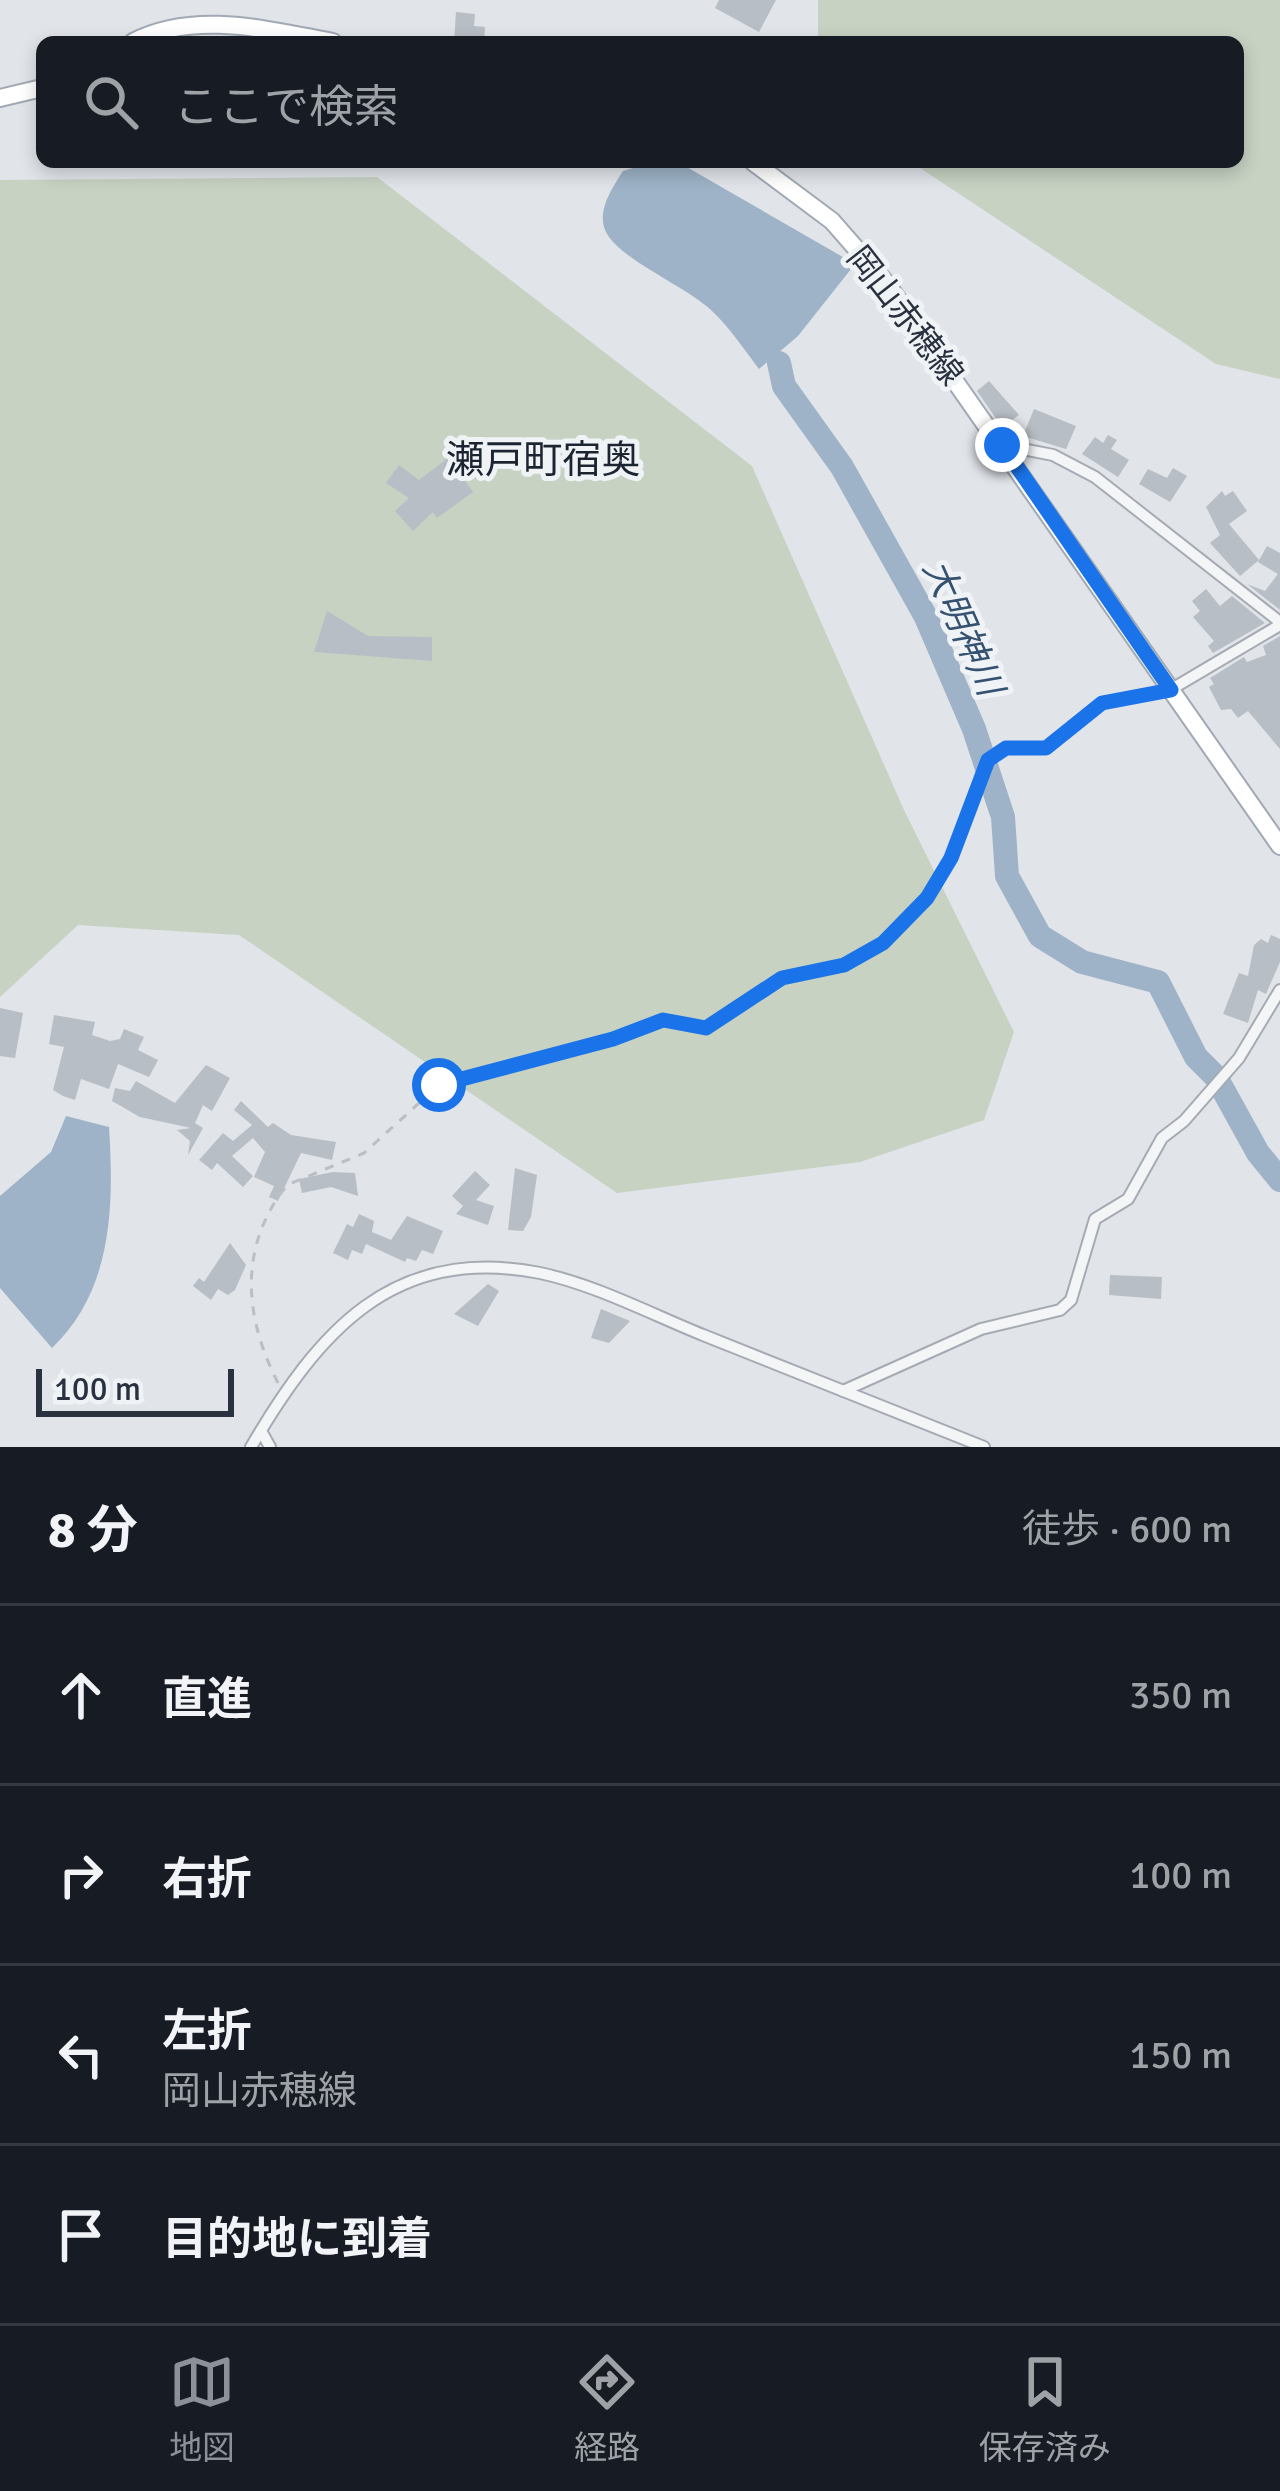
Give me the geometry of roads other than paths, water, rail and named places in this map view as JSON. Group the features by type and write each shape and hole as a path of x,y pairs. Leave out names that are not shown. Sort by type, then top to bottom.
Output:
{"main road":[{"path":"146,36 198,25 285,36"},
{"path":"0,98 36,89"},
{"name":"岡山赤穂線","path":"761,168 832,221 887,284 1280,846"}],"street":[{"path":"1002,445 1052,455 1095,477 1280,624 1171,690"},
{"path":"843,1391 981,1329 1060,1310 1071,1300 1095,1219 1128,1199 1162,1138 1239,1058 1280,990"},
{"path":"251,1447 283,1392 335,1327 362,1307 427,1277 491,1268 572,1283 984,1447"},
{"path":"261,1430 270,1447"}],"water":[{"path":"688,168 855,264 798,336 759,369 711,310 624,252 606,232 604,208 623,171"},
{"path":"66,1116 109,1127 111,1186 98,1273 72,1325 52,1348 0,1288 0,1196 51,1152"}],"waterway":[{"path":"773,352 779,363"},
{"name":"大明神川","path":"779,363 784,386 842,467 926,617 974,729 1003,817 1007,876 1040,936 1082,962 1158,982 1196,1057 1216,1077 1258,1153 1280,1180"}],"district":[{"name":"瀬戸町宿奥","path":"543,459"}]}
